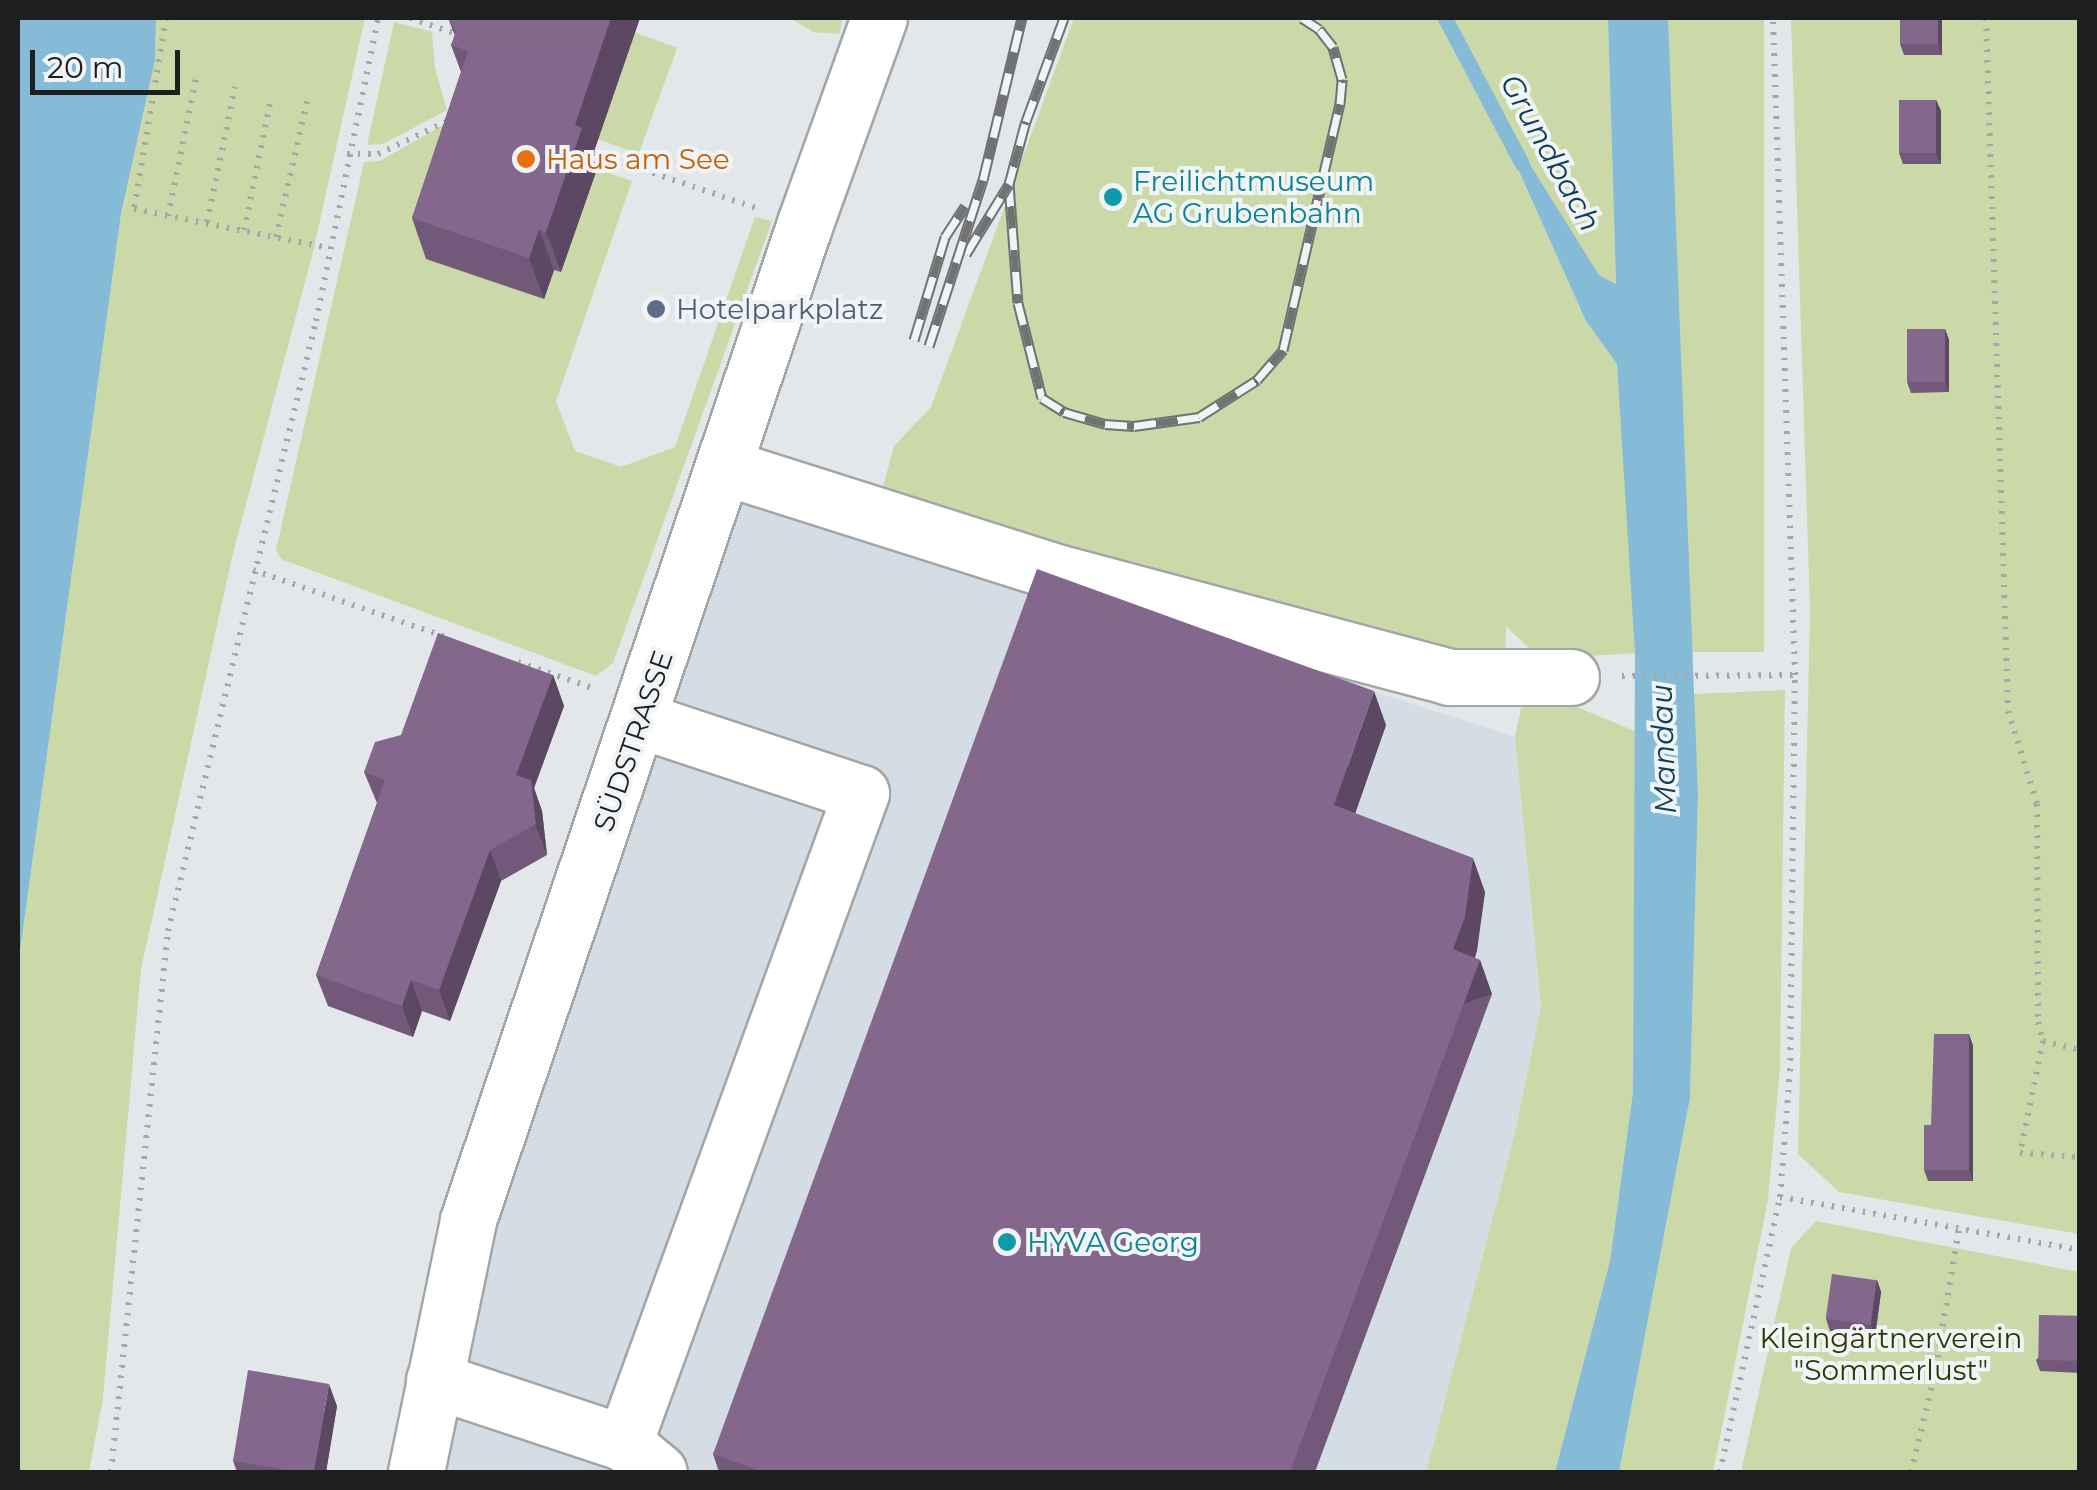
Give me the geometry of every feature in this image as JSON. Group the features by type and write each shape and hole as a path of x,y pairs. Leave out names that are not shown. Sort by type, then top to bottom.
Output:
{"street":[{"name":"SÜDSTRASSE","path":"416,1472 468,1220 879,18"},
{"path":"725,467 1052,571 1449,677 1571,677"},
{"path":"434,1380 641,1458 861,793 642,713"}],"path":[{"path":"166,18 134,209 329,248"},
{"path":"111,1472 168,931 316,321 347,154 378,18"},
{"path":"410,18 462,36"},
{"path":"1720,1472 1780,1197 1790,1071 1796,674 1773,18"},
{"path":"1986,18 2008,711 2037,804 2038,1022 2043,1041 2020,1153 2080,1158"},
{"path":"168,216 196,78"},
{"path":"207,223 234,86"},
{"path":"244,230 270,98"},
{"path":"276,237 306,102"},
{"path":"347,154 378,154 446,118 460,117"},
{"path":"593,153 749,206"},
{"path":"253,570 451,639"},
{"path":"505,658 642,713"},
{"path":"1571,677 1796,674"},
{"path":"2043,1041 2080,1050"},
{"path":"1780,1197 2080,1250"},
{"path":"1911,1472 1934,1378 1959,1229"}],"shaded area":[{"path":"741,486 1515,737 1541,1006 1515,1133 1426,1472 433,1472 524,1107"}],"green space":[{"path":"156,18 365,18 313,252 233,553 141,969 103,1398 89,1472 18,1472 18,965 121,214 155,60"},
{"path":"790,18 842,18 840,34 813,32"},
{"path":"1074,18 1608,18 1616,284 1599,275 1524,156 1514,160 1586,321 1617,364 1637,653 1540,659 1506,626 1505,662 1342,635 882,490 894,446 931,407"},
{"path":"1668,18 1764,18 1764,652 1668,652"},
{"path":"1791,18 2079,18 2079,1234 1839,1192 1798,1154 1810,611"},
{"path":"394,22 432,32 435,68 447,110 383,144 367,145"},
{"path":"634,32 677,48 639,154 595,138"},
{"path":"448,122 554,270 561,271 597,169 632,181 556,401 575,451 621,467 675,447 755,217 772,221 613,663 596,676 281,559 276,550 364,162 380,161"},
{"path":"1785,690 1780,1069 1768,1200 1713,1472 1619,1472 1690,1098 1698,795 1693,694"},
{"path":"1555,698 1635,731 1633,1092 1610,1261 1555,1472 1426,1472 1515,1133 1541,1006 1515,737 1521,708"},
{"name":"Kleingärtnerverein \"Sommerlust\"","path":"1816,1221 2079,1272 2079,1472 1741,1472 1791,1248"}],"water":[{"path":"18,18 156,18 155,60 121,214 18,966"},
{"name":"Mandau","path":"1608,18 1668,18 1698,795 1690,1098 1619,1472 1555,1472 1610,1261 1633,1092 1635,653 1617,364 1586,321 1514,160 1515,150 1524,155 1599,275 1616,284"}],"building":[{"name":"Haus am See","path":"448,18 611,18 575,125 582,128 546,232 539,229 529,258 412,218 468,51 451,45 456,31"},
{"path":"1900,18 1938,18 1938,44 1900,44"},
{"path":"1899,100 1936,100 1936,153 1899,153"},
{"path":"1907,329 1945,329 1945,382 1907,382"},
{"name":"HYVA Georg","path":"1037,569 1374,691 1334,805 1473,858 1465,917 1453,949 1480,960 1290,1472 763,1472 713,1454"},
{"path":"438,633 553,675 516,775 531,780 536,824 490,850 439,990 411,980 402,1006 316,975 385,780 364,772 375,742 401,735"},
{"path":"1934,1034 1969,1034 1969,1170 1924,1170 1924,1125 1931,1125"},
{"path":"1832,1274 1877,1280 1870,1325 1826,1319"},
{"path":"2039,1315 2080,1316 2079,1361 2038,1360"},
{"path":"248,1370 329,1384 314,1472 233,1461"}],"waterway":[{"name":"Grundbach","path":"1445,18 1522,164"}],"railway":[{"path":"929,346 983,180 1022,18"},
{"path":"1064,18 1025,124 1009,184 1018,303 1042,398 1064,412 1105,424 1134,426 1199,417 1257,380 1283,350 1340,104 1342,79 1333,47 1319,29 1302,18"},
{"path":"966,254 1009,184"},
{"path":"914,340 945,237 965,206"}],"place":[{"name":"Haus am See","path":"526,159"},
{"name":"Freilichtmuseum AG Grubenbahn","path":"1113,197"},
{"name":"Hotelparkplatz","path":"656,309"},
{"name":"HYVA Georg","path":"1007,1242"}]}
